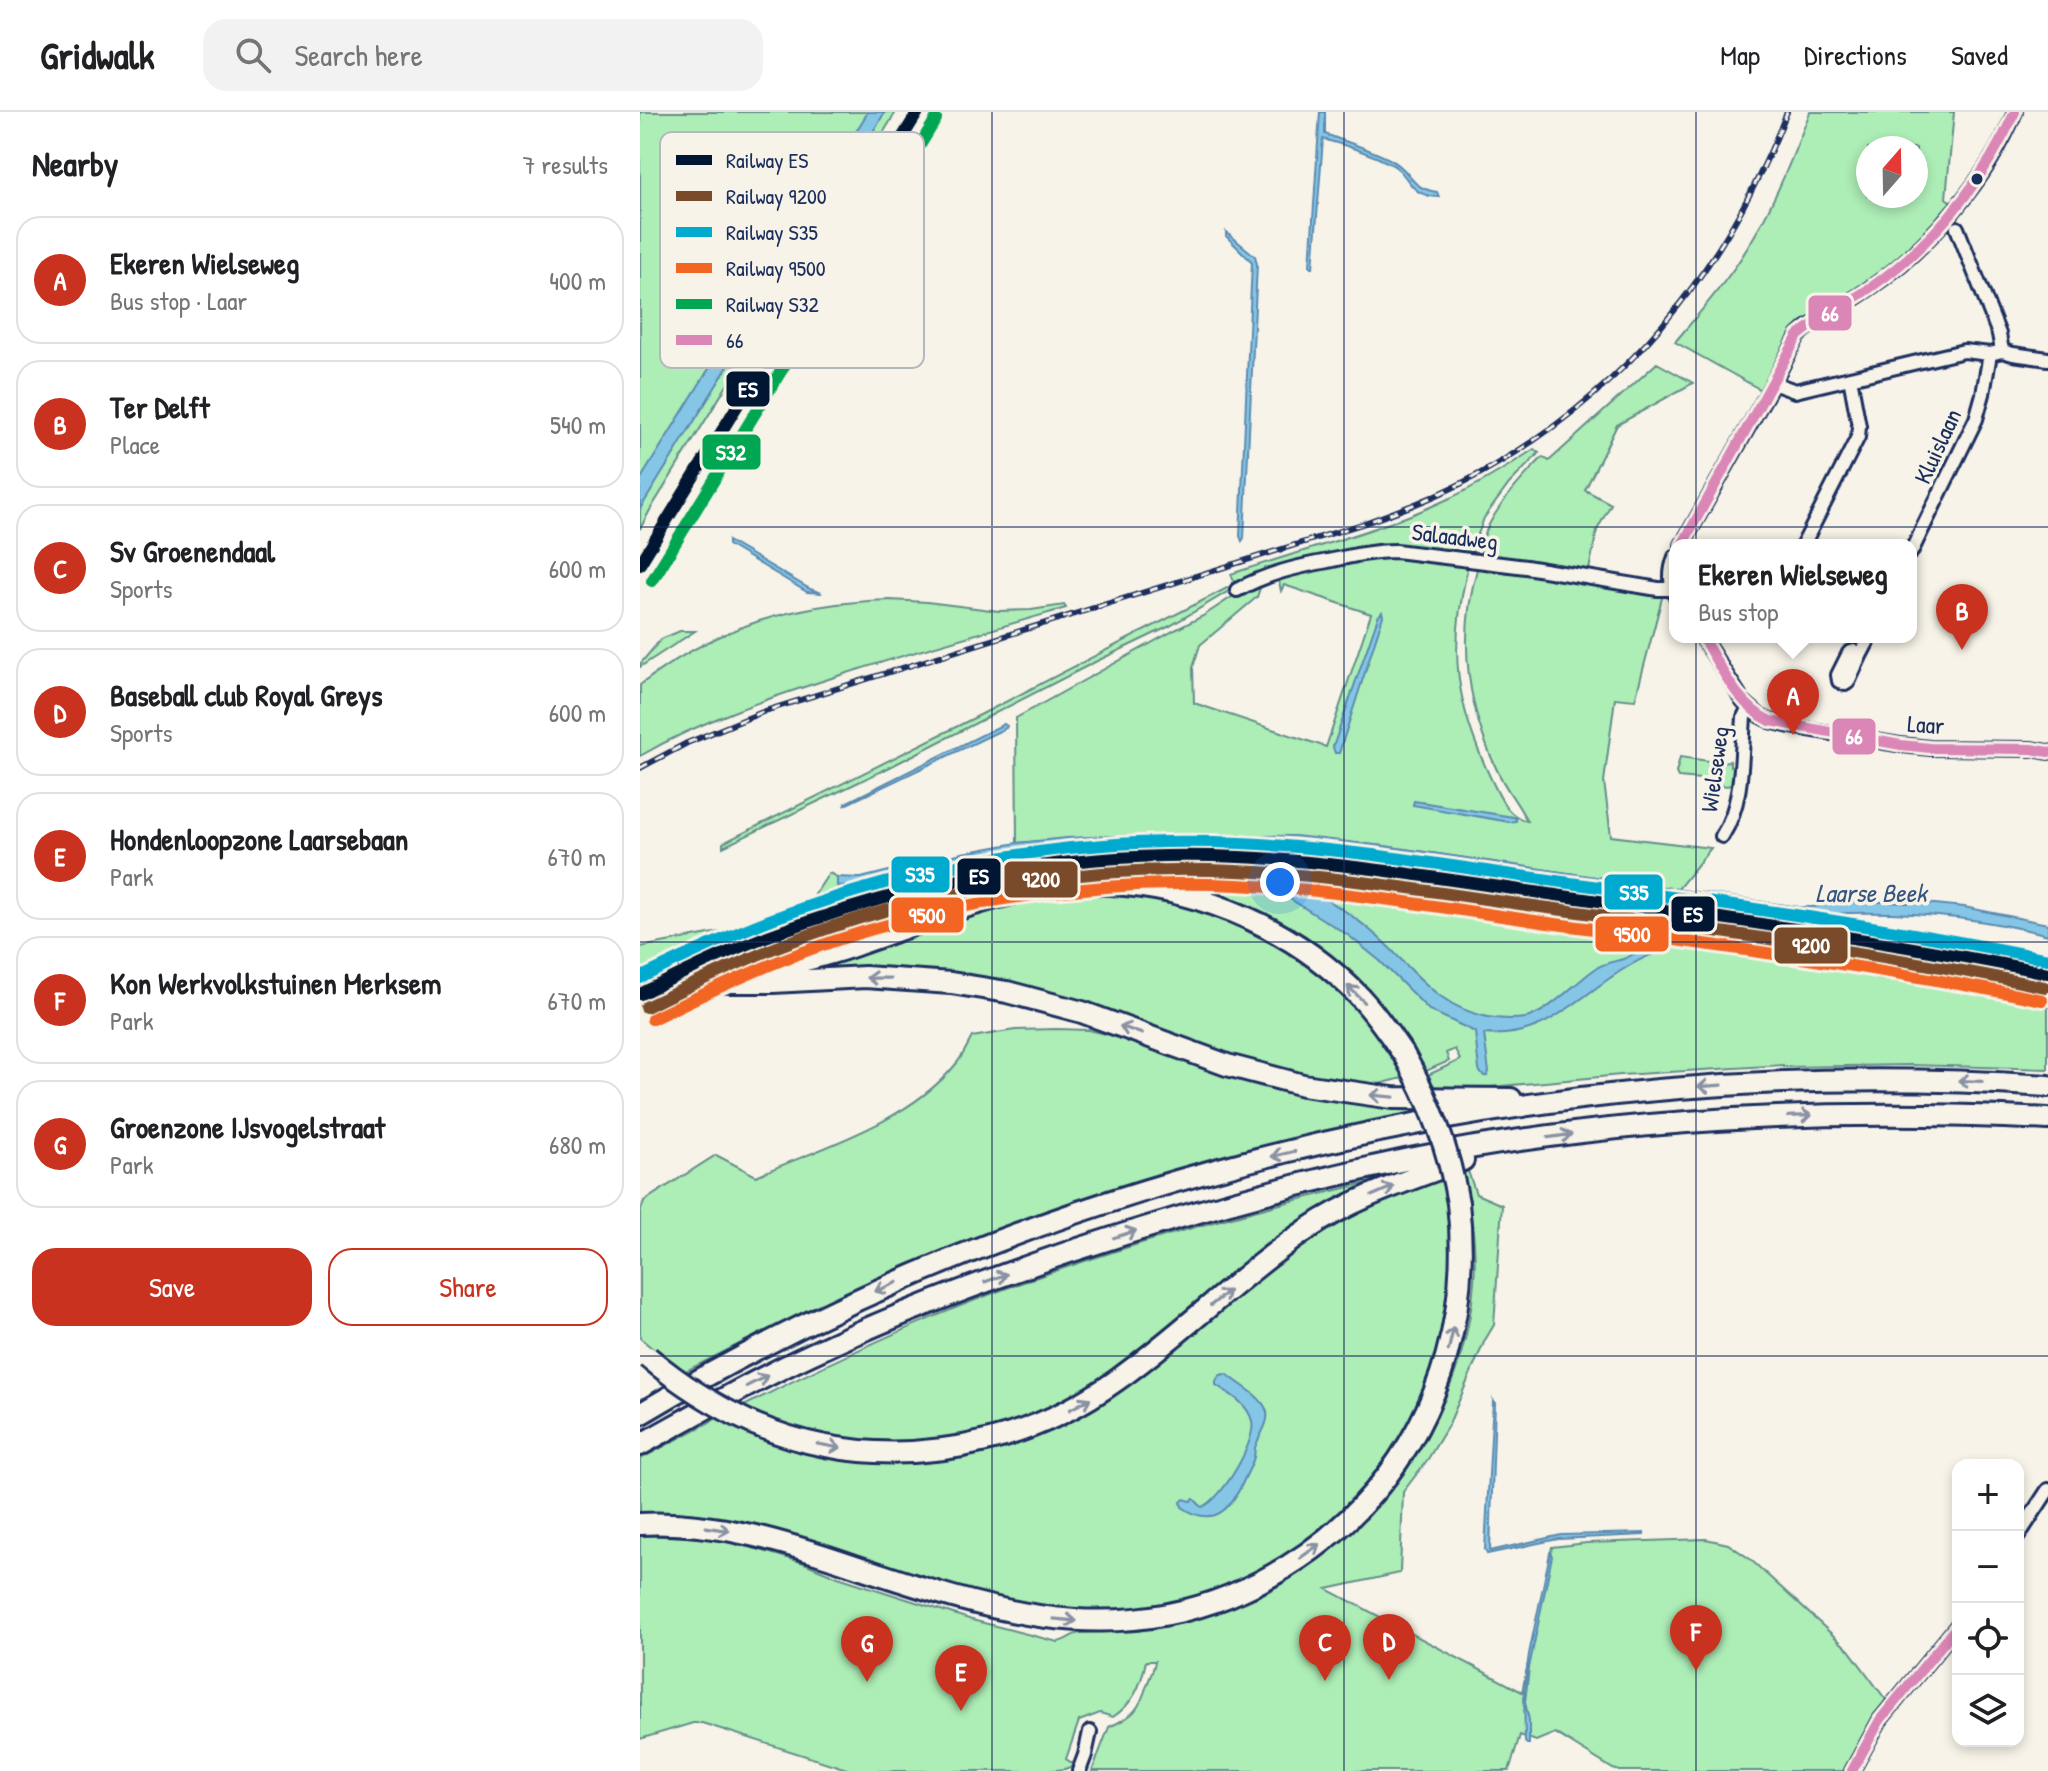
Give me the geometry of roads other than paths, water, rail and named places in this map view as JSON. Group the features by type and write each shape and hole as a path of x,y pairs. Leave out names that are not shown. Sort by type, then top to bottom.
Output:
{"highway":[{"path":"640,1524 692,1525 750,1535 827,1556 959,1600 1011,1613 1053,1619 1106,1621 1174,1613 1226,1597 1267,1579 1323,1542 1373,1493 1405,1450 1424,1415 1438,1383 1456,1318 1461,1271 1458,1203 1438,1124 1417,1078 1388,1032 1358,996 1314,958 1254,921 1213,904 1165,892 1123,886 1065,885 997,897 852,947 725,982"},
{"path":"640,986 865,977 951,983 1007,992 1082,1012 1227,1065 1314,1087 1393,1098 1579,1099"},
{"path":"640,1414 759,1348 860,1299 953,1259 1146,1191 1275,1155 1422,1124 1579,1099 1675,1089 1805,1081 1937,1080 2048,1086"},
{"path":"640,1445 822,1349 949,1295 1153,1225 1251,1196 1412,1159 1611,1129 1747,1118 1866,1114 2048,1119"},
{"path":"644,1353 706,1399 754,1424 821,1445 893,1453 984,1442 1024,1430 1076,1406 1118,1380 1289,1242 1350,1204 1509,1143"}],"street":[{"path":"1685,539 1798,336 1872,287 1909,257 1952,212 1984,169 2007,132 2015,112"},
{"path":"1957,228 1999,334 1996,352"},
{"path":"1773,383 1795,391 1953,353 1996,352 2048,359"},
{"name":"Kluislaan","path":"1917,540 1976,419 1996,352"},
{"path":"1806,539 1858,437 1859,426 1850,378"},
{"name":"Salaadweg","path":"1237,590 1281,571 1380,551 1396,551 1526,567 1669,591"},
{"name":"Laar","path":"1706,643 1743,701 1770,721 1874,741 1930,748 2032,749 2048,752"},
{"path":"1861,654 1867,643"},
{"name":"Wielseweg","path":"1722,836 1735,810 1744,717 1749,707"},
{"path":"2021,1531 2048,1490"},
{"path":"1852,1771 1880,1720 1952,1632"},
{"path":"1079,1771 1090,1732"}],"water":[{"path":"868,112 885,112 873,132 856,132"},
{"path":"1320,112 1325,112 1325,134 1391,160 1421,187 1437,192 1439,197 1420,193 1389,163 1323,139 1313,268 1310,266"},
{"path":"1226,232 1255,256 1257,264 1242,541 1252,262 1226,236"},
{"path":"709,368 727,368 640,509 640,480"},
{"path":"728,541 822,593 807,592 728,545"},
{"path":"1382,612 1339,753 1335,753 1333,747"},
{"path":"1004,724 1006,728 845,805 845,803"},
{"path":"1414,801 1513,817 1516,821 1413,805"},
{"path":"1144,835 1295,836 1384,846 1800,907 1857,901 1964,907 2048,924 2048,935 1973,920 1897,913 1846,913 1810,918 1329,850 1213,842 1166,841 1052,849 935,869 888,882 837,886 837,877 861,878 1017,843"},
{"path":"1267,878 1300,886 1340,908 1377,936 1440,996 1470,1012 1493,1018 1515,1019 1534,1015 1601,965 1623,959 1647,946 1674,939 1692,937 1696,940 1630,965 1566,1010 1537,1026 1503,1034 1484,1034 1489,1072 1484,1076 1479,1070 1475,1032 1429,1010 1380,961 1348,935 1266,884"},
{"path":"1223,1374 1259,1399 1266,1409 1267,1418 1255,1446 1252,1463 1233,1500 1220,1513 1203,1516 1182,1507 1181,1502 1194,1499 1202,1507 1219,1494 1236,1469 1252,1430 1247,1409 1216,1385"},
{"path":"1493,1400 1490,1551 1561,1535 1644,1535 1558,1539 1487,1554"},
{"path":"1550,1553 1552,1556 1529,1668 1525,1702 1529,1720 1527,1744 1524,1691"}],"railway":[{"path":"640,768 687,743 765,711 1362,524 1468,480 1524,447 1574,411 1620,370 1662,326 1699,278 1732,226 1762,171 1787,112"}],"rail line":[{"name":"ES","path":"906,132 918,112"},
{"name":"S32","path":"924,139 936,119"},
{"name":"ES","path":"640,564 761,368"},
{"name":"S32","path":"652,581 783,368"},
{"name":"S35","path":"640,978 772,919 886,883 1002,857 1061,849 1180,842 1322,849 1405,859 1810,917 2048,959"},
{"name":"ES","path":"640,994 761,939 891,896 1005,871 1063,863 1180,856 1322,863 1405,873 1810,931 2048,973"},
{"name":"9200","path":"646,1007 777,947 888,910 1002,885 1118,872 1177,870 1276,873 1399,887 1805,944 2045,987"},
{"name":"9500","path":"652,1019 782,960 892,924 1006,899 1121,886 1179,884 1319,891 1400,901 1803,958 2042,1000"}],"place":[{"name":"Ter Delft","path":"1962,650"},
{"name":"Ekeren Wielseweg","path":"1793,735"},
{"name":"Kon Werkvolkstuinen Merksem","path":"1696,1671"},
{"name":"Baseball club Royal Greys","path":"1389,1680"},
{"name":"Sv Groenendaal","path":"1325,1681"},
{"name":"Groenzone IJsvogelstraat","path":"867,1682"},
{"name":"Hondenloopzone Laarsebaan","path":"961,1711"}],"water label":[{"name":"Laarse Beek","path":"1871,892"}]}
